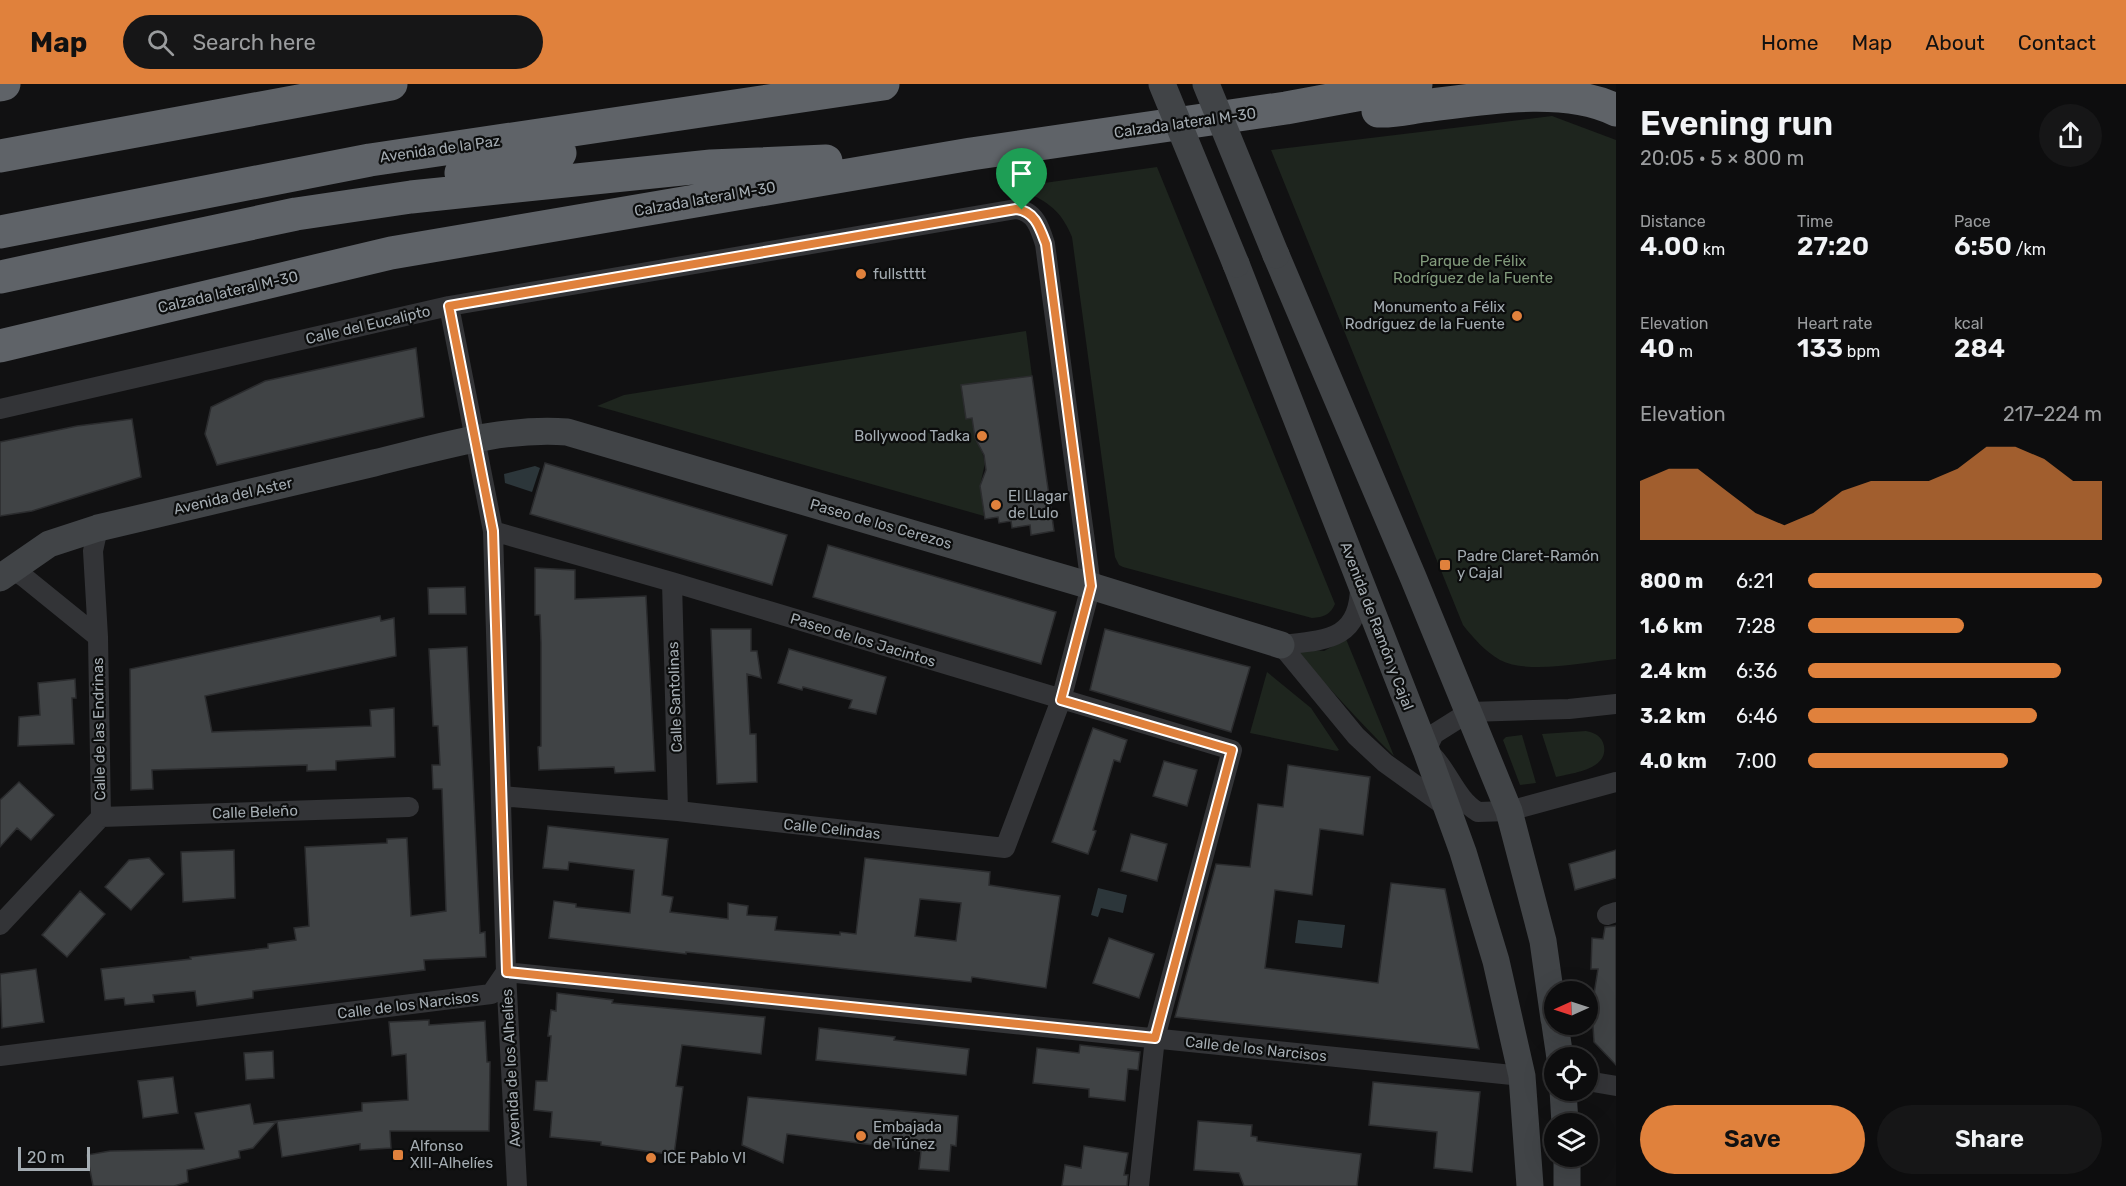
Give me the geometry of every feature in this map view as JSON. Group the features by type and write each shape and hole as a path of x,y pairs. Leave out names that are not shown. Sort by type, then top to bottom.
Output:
{"highway":[{"path":"0,156 391,84"},
{"name":"Avenida de la Paz","path":"0,232 370,160 883,84"},
{"name":"Calzada lateral M-30","path":"0,346 391,253 971,154 1286,108 1416,84"},
{"path":"1286,108 1383,111 1500,96 1568,95 1603,103 1616,110"},
{"path":"296,214 385,188 575,150 729,107"},
{"path":"0,277 296,214 411,196 711,166 971,154"}],"main road":[{"name":"Avenida de Ramón y Cajal","path":"1162,84 1236,264 1464,852 1496,961 1522,1076 1530,1186"},
{"path":"1206,84 1509,811 1543,941 1549,981"},
{"name":"Paseo de los Cerezos","path":"477,440 539,430 567,432 1091,586 1281,645"},
{"name":"Avenida del Aster","path":"5,574 50,544 98,528 477,440"},
{"path":"1567,1167 1567,1186"}],"street":[{"name":"Calle del Eucalipto","path":"0,409 449,306 1022,210 1036,221 1046,244 1091,586 1061,700"},
{"name":"Avenida de los Alhelíes","path":"449,306 493,531 507,972 517,1186"},
{"name":"Calle de las Endrinas","path":"0,925 101,817 98,637 93,551 98,528"},
{"name":"Paseo de los Jacintos","path":"493,531 672,582 1232,750 1155,1038"},
{"name":"Calle de las Endrinas","path":"5,574 24,577 98,637"},
{"name":"Calle Santolinas","path":"672,582 678,811"},
{"name":"Paseo de los Cerezos","path":"1281,645 1322,639 1348,627 1357,615 1360,603 1360,583"},
{"path":"1281,645 1356,736 1385,763 1446,807"},
{"name":"Calle Celindas","path":"501,796 678,811 1005,848 1061,700"},
{"path":"1616,704 1469,712 1434,734 1426,750 1438,759 1469,807 1478,812 1509,811 1616,782"},
{"name":"Calle Beleño","path":"101,817 409,807"},
{"name":"Calle de los Narcisos","path":"0,1056 491,994 507,972 1522,1076"},
{"path":"1139,1186 1155,1038"},
{"path":"1598,1083 1616,1086"}],"green space":[{"name":"Parque de Félix Rodríguez de la Fuente","path":"1552,116 1616,140 1616,659 1526,667 1500,660 1480,644 1463,625 1271,150"},
{"path":"1157,167 1335,604 1329,613 1323,616 1312,618 1123,567 1119,565 1115,557 1072,237 1065,222 1056,211 1030,194 1030,185"},
{"path":"1026,331 1032,376 961,386 966,419 972,418 975,438 981,448 985,463 980,486 984,516 597,406 624,395"},
{"path":"1346,639 1394,756 1291,648 1324,651"},
{"path":"1267,672 1311,708 1339,750 1250,733"},
{"path":"1586,731 1602,740 1604,754 1595,765 1588,769 1556,777 1542,734"},
{"path":"1522,735 1536,783 1520,785 1503,740 1506,737"}],"shaded area":[{"path":"535,466 540,468 532,492 505,483 504,474"},
{"path":"1098,888 1127,895 1123,913 1101,908 1098,917 1091,915"},
{"path":"1298,920 1345,925 1342,948 1295,943"}],"building":[{"path":"416,348 424,417 217,465 205,434 211,407 265,381"},
{"path":"1032,376 1054,531 1031,535 1030,525 1012,528 1011,521 999,523 998,517 985,519 980,486 986,470 984,455 975,438 972,418 966,419 961,385"},
{"path":"132,419 141,477 32,511 0,516 0,442 77,426"},
{"path":"545,463 787,535 772,585 530,514"},
{"path":"828,545 1056,612 1041,664 813,597"},
{"path":"535,568 575,570 575,599 646,596 655,771 615,773 614,767 539,770 541,643 540,615 535,615"},
{"path":"465,587 466,614 429,614 428,588"},
{"path":"380,616 381,621 394,618 396,656 205,696 212,732 371,726 370,710 394,708 395,757 336,761 336,770 307,771 307,765 152,770 153,789 131,790 130,669"},
{"path":"711,629 751,629 751,651 757,651 761,678 747,674 750,734 756,734 757,782 717,784"},
{"path":"1105,629 1250,667 1231,732 1090,690"},
{"path":"467,647 480,933 485,932 486,957 424,960 425,970 253,991 253,998 197,1006 195,991 153,995 154,1002 125,1005 124,998 105,1000 101,969 268,948 268,944 296,940 294,928 309,926 305,847 387,843 387,839 407,838 411,916 446,911 442,789 433,789 432,765 440,765 438,726 433,726 429,649"},
{"path":"789,649 886,677 876,714 849,708 852,700 778,683"},
{"path":"75,679 76,698 72,698 74,744 18,746 19,717 40,715 38,683"},
{"path":"1093,728 1127,740 1120,762 1114,760 1088,854 1052,842"},
{"path":"1164,761 1197,770 1187,806 1153,796"},
{"path":"1288,765 1370,777 1363,835 1320,829 1312,895 1275,890 1265,968 1378,983 1391,883 1445,889 1479,1049 1175,1017 1216,864 1250,867 1258,804 1283,807"},
{"path":"19,782 54,815 31,840 17,828 0,847 0,800"},
{"path":"548,826 668,839 662,895 673,897 670,912 728,919 728,903 748,906 747,915 777,917 775,930 840,935 840,932 856,934 865,858 990,872 989,885 1060,896 1046,988 972,977 971,982 549,938 554,901 576,904 576,907 630,913 634,870 569,862 568,870 543,868","holes":["920,899 961,903 956,941 915,936"]},
{"path":"1131,834 1167,844 1157,881 1121,871"},
{"path":"234,850 235,898 183,902 181,852"},
{"path":"1616,850 1616,878 1575,890 1569,864"},
{"path":"149,858 164,874 131,910 105,887 129,860"},
{"path":"80,891 105,914 67,957 42,935"},
{"path":"1616,926 1616,1065 1594,1042 1594,1035 1598,1035 1598,981 1596,981 1598,969 1591,969 1592,938 1603,939 1605,927"},
{"path":"1109,938 1154,954 1139,998 1093,983"},
{"path":"36,969 44,1022 2,1028 0,974"},
{"path":"557,993 613,1000 612,1003 765,1017 761,1054 682,1045 676,1086 683,1087 674,1155 601,1145 601,1142 550,1137 552,1112 534,1110 536,1081 547,1081 551,1036 548,1036 551,1010 556,1011"},
{"path":"429,1020 429,1025 485,1021 487,1062 490,1062 489,1131 390,1131 391,1148 360,1150 360,1144 282,1157 277,1121 362,1111 362,1103 408,1100 406,1054 392,1056 389,1022"},
{"path":"819,1028 969,1049 966,1075 816,1060"},
{"path":"1080,1045 1140,1052 1138,1070 1128,1069 1125,1101 1089,1097 1089,1089 1033,1083 1037,1048 1079,1053"},
{"path":"273,1051 274,1078 246,1080 244,1053"},
{"path":"173,1077 178,1113 143,1118 138,1081"},
{"path":"1373,1082 1480,1092 1472,1172 1434,1168 1437,1132 1369,1125"},
{"path":"748,1097 958,1116 956,1146 951,1145 949,1171 919,1169 921,1151 787,1134 783,1163 742,1145"},
{"path":"250,1104 254,1124 277,1121 253,1148 239,1151 240,1158 187,1170 188,1182 174,1186 93,1186 87,1155 110,1151 204,1149 195,1113"},
{"path":"1198,1121 1252,1125 1251,1136 1257,1137 1257,1141 1361,1154 1357,1186 1244,1186 1239,1173 1194,1170"},
{"path":"1084,1146 1128,1153 1124,1175 1128,1175 1127,1186 1062,1186 1065,1165 1081,1168"}],"place":[{"name":"fullstttt","path":"861,274"},
{"name":"Monumento a Félix Rodríguez de la Fuente","path":"1517,316"},
{"name":"Bollywood Tadka","path":"982,436"},
{"name":"El Llagar de Lulo","path":"996,505"},
{"name":"Padre Claret-Ramón y Cajal","path":"1445,565"},
{"name":"Embajada de Túnez","path":"861,1136"},
{"name":"Alfonso XIII-Alhelíes","path":"398,1155"},
{"name":"ICE Pablo VI","path":"651,1158"}],"route":[{"path":"1016,209 1022,210 1029,213 1036,221 1046,244 1091,586 1061,700 1232,750 1155,1038 507,972 493,531 449,306 1016,209"}]}
